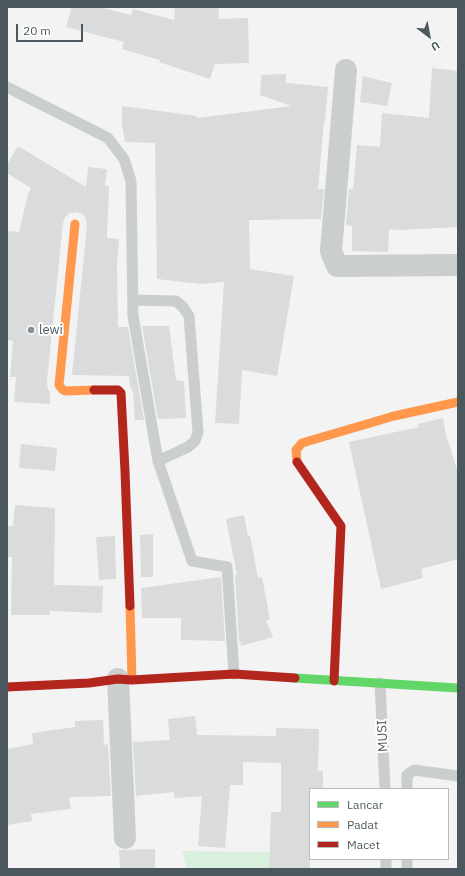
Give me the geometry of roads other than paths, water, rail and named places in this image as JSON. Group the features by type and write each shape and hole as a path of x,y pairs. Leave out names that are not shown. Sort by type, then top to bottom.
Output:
{"street":[{"path":"346,70 331,251 337,266 458,265"},
{"path":"75,224 58,381 59,385 65,391 118,390 121,393 125,471 125,838"},
{"path":"334,681 342,526 297,461 296,450 302,443 371,422 458,402"},
{"path":"7,687 234,674 458,688"}],"lane":[{"path":"7,87 108,138 124,159 131,181 133,316 158,461 192,561 227,567 234,674"},
{"path":"133,300 176,301 183,307 189,316 198,432 195,441 188,447 158,461"},
{"name":"MUSI","path":"380,683 385,788"},
{"path":"407,788 408,775 414,770 458,776"}],"place":[{"name":"lewi","path":"31,330"}]}
